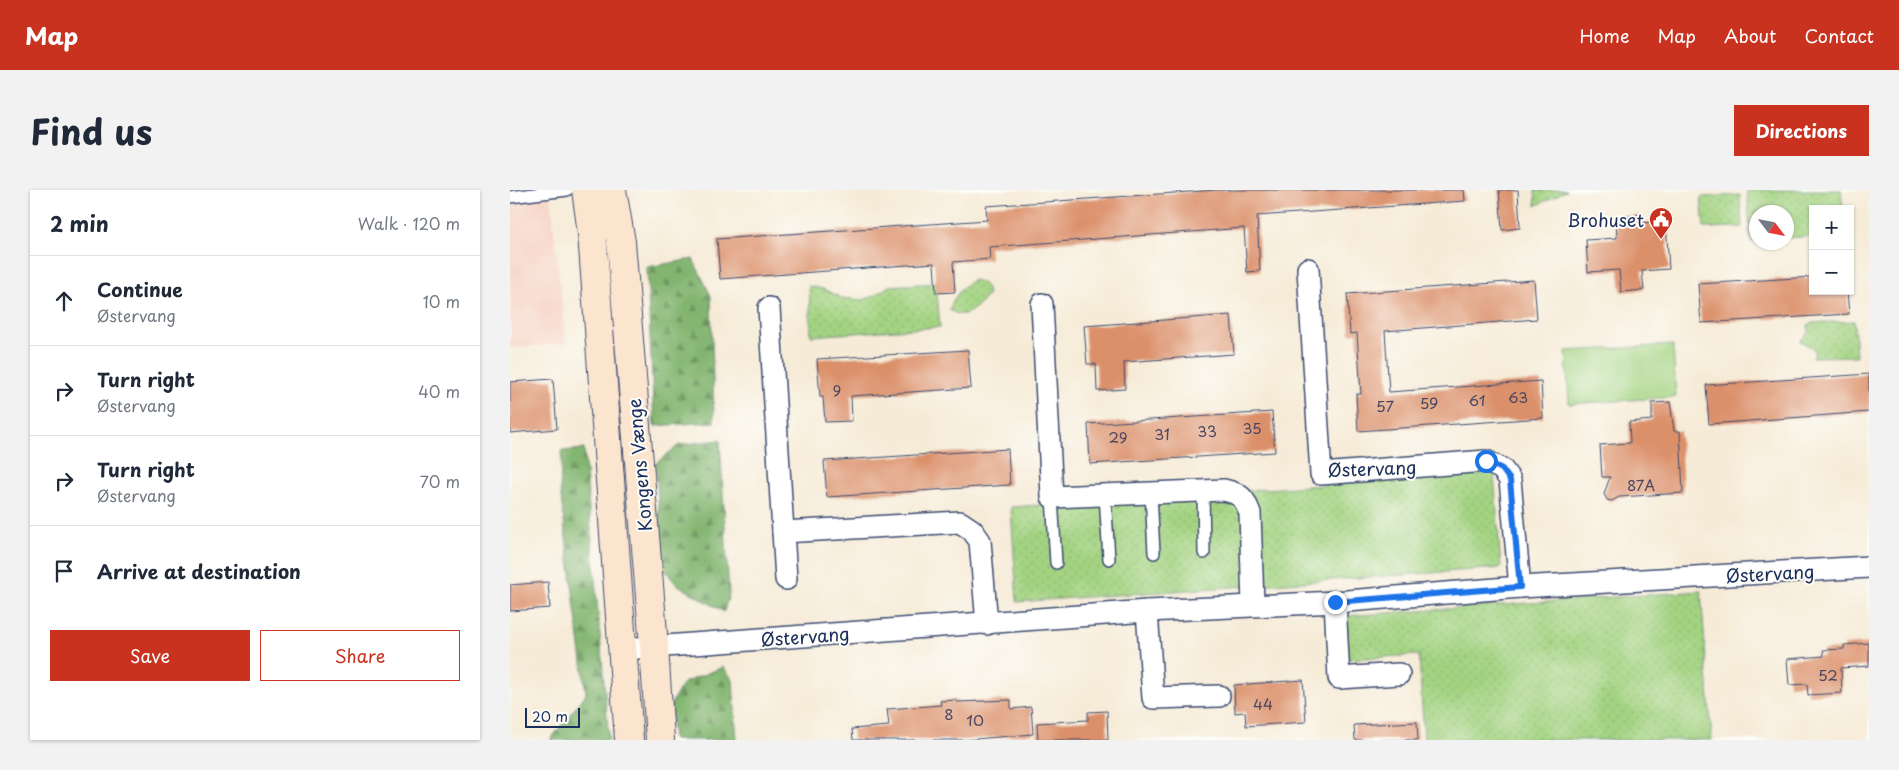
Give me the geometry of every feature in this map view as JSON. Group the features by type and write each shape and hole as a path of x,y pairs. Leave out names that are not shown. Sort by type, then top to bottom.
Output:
{"street":[{"name":"Kongens Vænge","path":"586,190 592,233 624,649 629,740"},
{"name":"Kongens Vænge","path":"612,190 620,242 654,646 660,740"},
{"name":"Østervang","path":"1308,269 1321,474 1486,461 1502,469 1510,480 1520,587"},
{"path":"1042,304 1052,497 1224,490 1237,493 1245,500 1250,513 1253,605"},
{"path":"769,308 786,580"},
{"path":"783,532 960,522 972,530 980,541 987,624"},
{"name":"Østervang","path":"624,649 1147,611 1335,602 1520,587 1869,567"},
{"path":"1335,602 1339,678 1399,674"},
{"path":"1147,611 1153,698 1219,696"}],"lane":[{"path":"510,197 568,190"},
{"path":"1203,491 1204,553"},
{"path":"1151,493 1154,553"},
{"path":"1105,495 1109,560"},
{"path":"1052,497 1056,563"}],"shaded area":[{"path":"510,190 550,190 566,343 510,348"}],"green space":[{"path":"1535,190 1567,190 1536,206"},
{"path":"1747,190 1841,190 1843,205 1809,205 1809,236 1794,237 1794,205 1749,205 1749,216"},
{"path":"1740,195 1742,227 1704,228 1701,197"},
{"path":"693,259 711,296 714,422 654,426 647,267"},
{"path":"974,280 984,284 988,295 976,308 966,313 961,314 950,310 959,292"},
{"path":"936,283 940,327 811,336 809,286 823,289 842,298 863,300 889,286"},
{"path":"1854,321 1856,356 1813,357 1815,352 1813,348 1800,341 1809,332 1808,325 1810,323"},
{"path":"1673,345 1676,397 1569,404 1566,351"},
{"path":"720,440 729,594 724,612 676,584 662,566 656,463 679,445"},
{"path":"584,449 609,740 550,740 586,694 560,490 562,451"},
{"path":"1494,473 1501,568 1017,602 1011,507"},
{"path":"1701,591 1712,740 1424,740 1419,655 1348,659 1345,616"},
{"path":"723,667 733,680 737,740 673,740 670,706 683,683"}],"building":[{"path":"1217,190 1464,190 1465,201 1257,216 1260,271 1247,272 1244,228 989,247 990,259 953,262 955,292 936,293 934,263 720,279 717,239 987,220 986,206"},
{"path":"1499,190 1518,190 1520,228 1502,230"},
{"path":"1639,215 1639,223 1666,221 1669,269 1642,271 1644,290 1621,292 1619,270 1588,272 1586,240 1617,238 1616,217"},
{"path":"1809,277 1809,295 1847,295 1849,314 1701,323 1698,284"},
{"path":"1534,280 1537,319 1385,331 1389,392 1541,381 1543,418 1358,431 1356,394 1361,394 1357,333 1350,334 1347,294"},
{"path":"1231,315 1234,354 1124,362 1125,389 1097,391 1096,364 1087,364 1084,326"},
{"path":"968,350 971,388 851,396 852,421 825,422 823,397 820,397 817,359"},
{"path":"1869,374 1869,412 1709,424 1706,385"},
{"path":"553,379 557,429 510,433 510,382"},
{"path":"1670,402 1674,431 1680,431 1683,493 1619,497 1612,501 1607,500 1604,494 1610,477 1602,477 1600,445 1630,443 1629,422 1652,420 1652,403"},
{"path":"1272,412 1275,452 1090,464 1088,424"},
{"path":"1008,449 1010,485 827,497 824,461"},
{"path":"548,582 550,608 510,611 510,585"},
{"path":"1869,643 1869,666 1841,668 1842,693 1808,695 1807,684 1789,685 1787,659 1824,656 1823,650 1844,649 1844,645"},
{"path":"1303,680 1306,722 1246,726 1245,712 1235,713 1234,685"},
{"path":"956,700 957,702 1011,700 1011,709 1031,707 1033,734 964,740 853,740 852,729 889,726 887,709 941,705 940,701"},
{"path":"1107,711 1108,740 1038,740 1037,723 1088,720 1088,712"},
{"path":"1417,722 1418,740 1355,740 1354,725"}],"place":[{"name":"Brohuset","path":"1661,240"}],"route":[{"path":"1335,602 1520,587 1510,480 1502,469 1486,461"}]}
